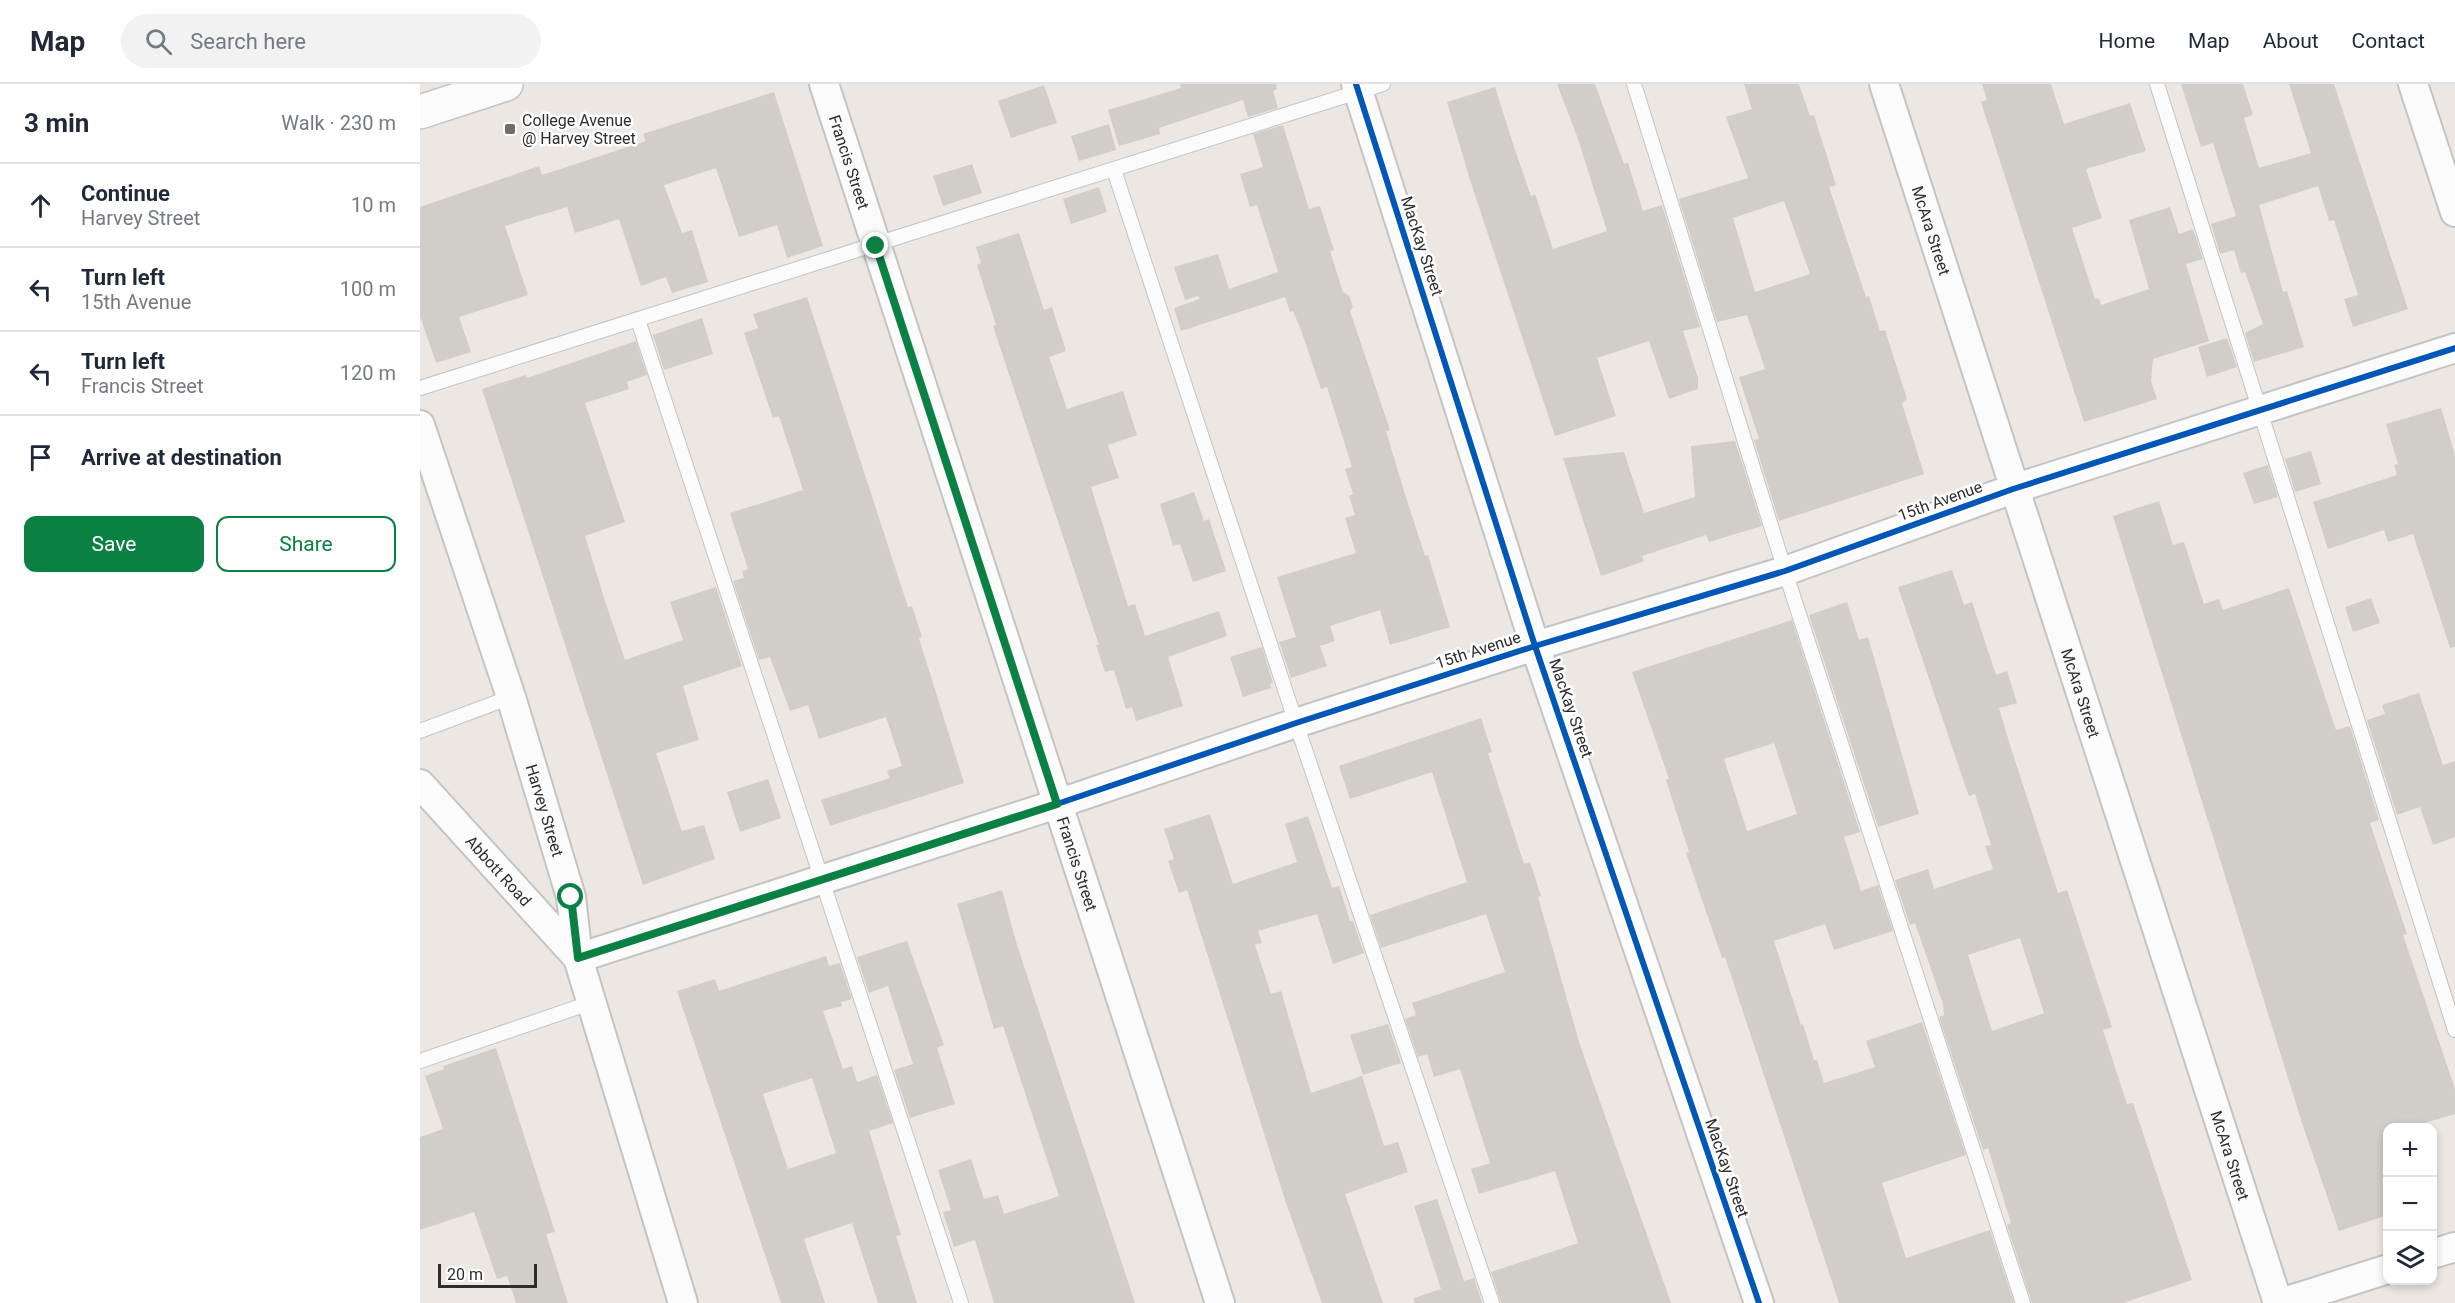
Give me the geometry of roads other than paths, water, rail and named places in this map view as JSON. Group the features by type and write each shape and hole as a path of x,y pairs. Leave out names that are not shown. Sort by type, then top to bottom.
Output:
{"street":[{"path":"420,112 506,84"},
{"name":"Francis Street","path":"824,84 1220,1303"},
{"name":"McAra Street","path":"1884,84 2013,489 2279,1303"},
{"path":"2414,84 2455,212"},
{"name":"MacKay Street","path":"1366,87 1535,646 1759,1303"},
{"name":"15th Avenue","path":"578,958 1057,804 1296,723 1535,646 1785,571 2013,489 2455,348"},
{"name":"Harvey Street","path":"420,425 510,697 571,897 578,958 683,1303"},
{"name":"Abbott Road","path":"420,784 578,958"},
{"path":"2437,1253 2455,1247"},
{"path":"2279,1303 2383,1271"}],"lane":[{"path":"1634,84 1785,571 2023,1303"},
{"path":"2157,84 2455,1030"},
{"path":"420,388 876,246 1366,87"},
{"path":"1114,170 1296,723 1492,1303"},
{"path":"638,321 824,879 961,1303"},
{"path":"420,731 510,697"},
{"path":"420,1061 592,1002"}],"place":[{"name":"College Avenue @ Harvey Street","path":"510,129"}]}
